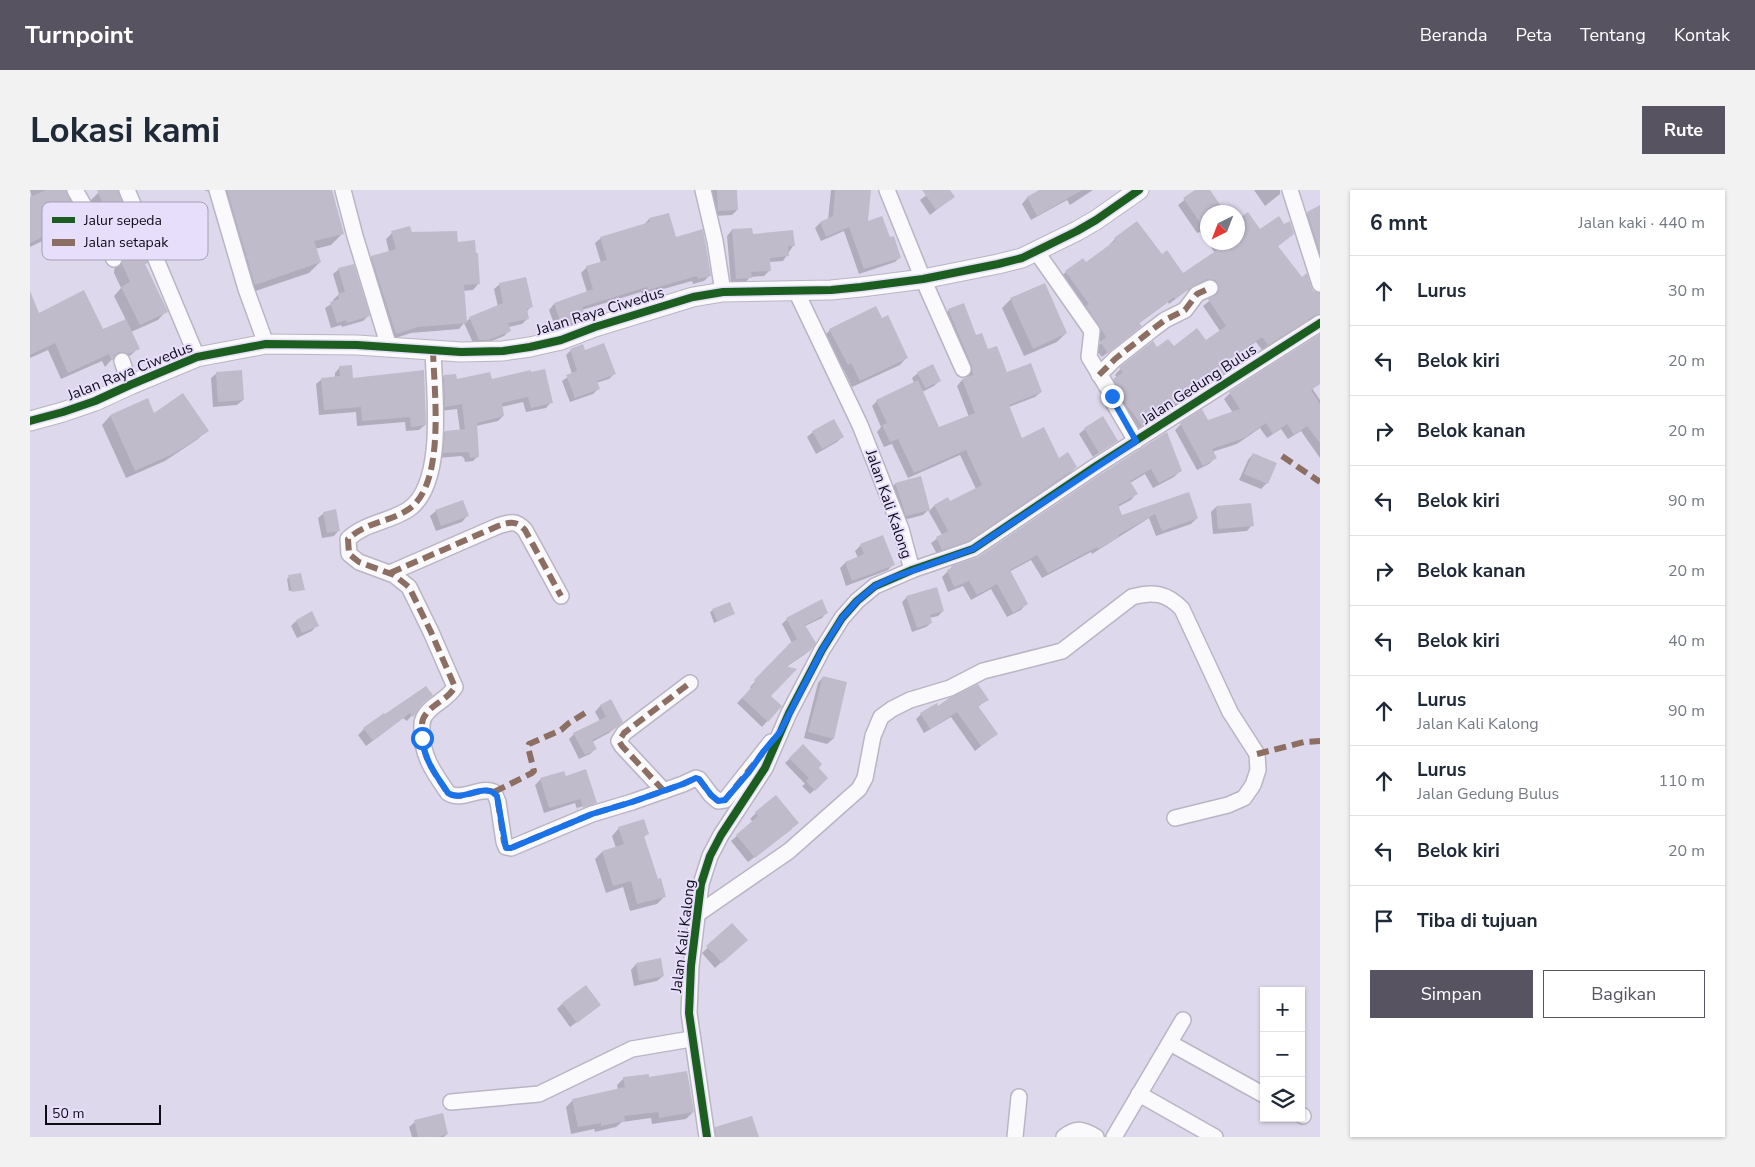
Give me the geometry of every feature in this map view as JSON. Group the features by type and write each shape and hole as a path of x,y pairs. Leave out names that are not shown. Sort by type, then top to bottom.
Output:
{"street":[{"path":"75,190 82,202"},
{"path":"127,190 132,202"},
{"path":"217,190 246,289 266,344"},
{"path":"343,190 389,347"},
{"path":"703,190 715,241 723,292"},
{"path":"887,190 923,279 963,369"},
{"name":"Jalan Raya Ciwedus","path":"30,420 63,412 95,401 197,357 266,344 357,345 462,352 503,351 561,340 693,297 723,292 796,291 862,287 923,279 998,264 1022,258 1096,220 1139,190"},
{"path":"1292,191 1320,284"},
{"path":"1036,251 1092,331 1089,357 1136,441"},
{"path":"156,260 197,357"},
{"path":"1099,375 1115,359 1153,329 1165,320 1185,310 1197,294 1210,288"},
{"name":"Jalan Kali Kalong","path":"707,1137 689,1013 696,915 701,884 710,856 721,834 765,768 780,732 822,650 842,618 857,601 875,586 912,570 901,530 860,425 796,291"},
{"name":"Jalan Gedung Bulus","path":"912,570 973,549 1136,441 1320,323"},
{"path":"433,350 436,452 431,476 423,492 412,507 358,530 348,539 349,554 359,562 390,573 409,587 455,687 450,696 428,712 422,720 423,750 448,793 452,796 487,790 494,792 498,802 506,848 511,848 592,814 664,791 696,778 718,801 725,800 780,732"},
{"path":"122,361 130,385"},
{"path":"390,573 498,526 516,522 525,530 560,596"},
{"path":"696,915 789,851 859,789 865,778 873,736 882,718 892,709 910,700 950,688 983,671 1062,651 1132,597 1145,593 1172,599 1182,609 1230,712 1258,754 1258,770 1253,785 1244,798 1228,805 1175,818"},
{"path":"664,791 622,746 619,740 624,733 690,683"},
{"path":"1114,1137 1183,1020"},
{"path":"451,1102 539,1094 632,1049 692,1039"},
{"path":"1170,1043 1260,1092"},
{"path":"1139,1094 1215,1137"},
{"path":"1015,1137 1019,1097"},
{"path":"1064,1137 1071,1131 1079,1129 1096,1137"}],"building":[{"path":"46,190 66,190 72,202 42,202 42,237 30,243 30,197"},
{"path":"97,190 118,190 123,202 102,202"},
{"path":"227,190 332,190 344,234 314,241 321,262 255,285"},
{"path":"717,190 737,190 738,210 718,211"},
{"path":"835,190 871,190 868,221 882,216 890,237 894,236 901,258 864,269 849,227 826,237 820,222 833,216"},
{"path":"922,190 950,190 955,197 936,210"},
{"path":"1039,190 1082,190 1037,216 1027,197"},
{"path":"1195,190 1210,190 1220,205 1200,205 1200,222 1183,198"},
{"path":"1320,205 1320,253 1307,212"},
{"path":"1248,212 1260,229 1279,216 1284,224 1290,221 1294,234 1278,246 1302,277 1307,273 1313,291 1320,293 1320,314 1315,315 1268,345 1262,337 1240,352 1245,360 1171,407 1168,401 1158,405 1161,413 1142,426 1122,399 1120,390 1113,379 1123,372 1119,368 1121,366 1153,341 1157,347 1168,339 1174,346 1197,328 1206,340 1226,326 1208,299 1218,293 1218,284 1215,280 1207,279 1175,299 1174,297 1139,323 1142,326 1108,353 1100,342 1106,337 1086,306 1089,304 1065,271 1083,258 1086,262 1116,240 1114,238 1137,221 1162,254 1167,250 1183,273 1217,250 1245,250 1245,214"},
{"path":"669,213 676,237 703,229 711,276 698,279 697,276 648,290 647,287 582,307 586,318 562,327 554,303 593,289 586,266 607,260 600,237 650,222 649,218"},
{"path":"410,226 412,232 457,231 458,242 475,240 476,253 478,253 480,284 464,285 467,323 418,327 396,334 371,256 396,249 391,231"},
{"path":"752,228 753,234 793,230 795,246 788,246 789,256 770,258 771,271 751,272 752,278 736,279 732,229"},
{"path":"122,260 147,260 148,263 145,264 168,312 140,325 121,287 130,282"},
{"path":"354,264 370,316 347,323 346,320 337,323 330,302 339,299 338,294 345,292 338,268"},
{"path":"526,277 533,307 527,309 529,319 508,323 511,331 488,340 479,340 469,317 503,303 499,283"},
{"path":"1045,283 1067,333 1033,349 1010,298"},
{"path":"84,290 103,329 126,319 140,349 128,354 119,352 112,361 109,354 68,373 55,343 30,355 30,291 39,313"},
{"path":"964,303 976,335 982,333 988,349 997,346 1007,372 1031,363 1042,392 1009,405 1022,438 1044,427 1059,458 1068,452 1077,467 969,541 942,550 936,537 948,531 934,505 948,497 950,501 982,485 966,450 914,473 898,439 890,442 882,425 887,423 876,400 918,380 939,427 975,413 962,379 973,375 972,366 948,309"},
{"path":"876,306 882,318 888,315 908,358 860,381 851,363 848,365 829,329"},
{"path":"1320,334 1320,384 1311,390 1320,404 1320,443 1307,426 1294,435 1287,424 1273,434 1266,423 1244,438 1212,449 1217,458 1203,466 1180,423 1202,409 1208,420 1240,409 1229,392"},
{"path":"604,343 616,374 597,381 600,389 575,398 566,375 577,371 570,349 583,344 585,350"},
{"path":"933,364 941,381 925,388 917,372"},
{"path":"352,365 353,378 424,370 426,425 411,427 410,417 362,421 361,407 324,410 321,378 340,376 339,366"},
{"path":"545,369 553,403 531,408 528,397 502,403 504,416 477,423 479,457 470,458 467,452 443,453 445,431 465,429 462,404 445,407 444,375 456,374 457,379 490,372 492,379 531,370 531,372"},
{"path":"242,370 244,400 218,402 216,372"},
{"path":"183,393 209,431 175,453 135,471 110,415 148,398 154,413"},
{"path":"1103,416 1118,441 1099,453 1084,428"},
{"path":"834,419 844,437 822,449 812,431"},
{"path":"1167,432 1182,471 1159,483 1151,469 1130,481 1138,494 1118,505 1122,515 1189,492 1198,518 1162,531 1155,514 1098,549 1097,547 1048,573 1037,555 1010,570 1028,604 1013,613 997,584 977,595 969,581 954,587 947,570 952,568 951,566 978,557"},
{"path":"1253,453 1277,463 1268,484 1244,474"},
{"path":"921,476 930,510 906,516 895,483"},
{"path":"463,500 469,516 441,526 435,510"},
{"path":"1251,503 1254,526 1218,529 1216,506"},
{"path":"336,509 340,531 327,533 323,512"},
{"path":"883,535 895,565 852,581 845,562 864,554 860,544"},
{"path":"301,573 305,590 292,592 288,575"},
{"path":"937,587 944,611 930,615 932,623 917,628 906,596"},
{"path":"822,599 828,613 805,625 816,643 811,650 786,666 797,669 771,696 782,706 768,722 742,698 756,682 754,680 790,643 797,639 786,618"},
{"path":"730,602 735,614 717,621 712,609"},
{"path":"312,611 319,626 302,633 296,620"},
{"path":"823,676 847,682 834,739 808,732"},
{"path":"978,684 989,700 978,706 998,734 981,746 957,712 930,729 920,713 937,703 938,706 949,698"},
{"path":"426,686 433,695 422,704 414,716 412,717 410,713 373,741 363,728"},
{"path":"611,699 623,722 616,728 592,740 597,749 585,755 573,733 606,717 600,705"},
{"path":"803,744 822,764 819,768 828,778 815,791 806,781 809,778 789,758"},
{"path":"586,769 597,803 583,808 580,799 549,808 540,778 564,771 566,776"},
{"path":"776,795 799,823 755,858 736,835 758,816 755,812"},
{"path":"644,819 649,834 644,836 658,879 661,878 666,897 637,904 631,881 613,886 602,851 624,844 618,827"},
{"path":"732,923 748,940 722,963 706,946"},
{"path":"661,958 664,976 639,981 636,963"},
{"path":"586,985 601,1005 577,1023 562,1003"},
{"path":"687,1071 694,1112 659,1118 658,1112 624,1116 625,1121 601,1126 601,1123 578,1127 572,1099 625,1087 623,1077 649,1074 649,1077"},
{"path":"443,1113 448,1134 438,1137 418,1137 414,1120"},
{"path":"752,1116 759,1137 716,1137 715,1127"}],"marked path":[{"path":"1099,375 1115,359 1153,329 1165,320 1185,310 1197,294 1210,288"},
{"path":"433,350 436,411 435,435 433,458 428,479 421,496 409,509 394,517 370,525 348,539 349,554 359,562 394,575 409,587 455,687 429,710 423,718 422,725 424,749 427,757 434,772 448,793 459,796 482,791 494,792 498,802 504,842 506,847 511,848 592,814 632,802 696,778 718,801 725,800 774,739"},
{"path":"1282,456 1320,482"},
{"path":"390,573 498,526 516,523 525,530 561,596"},
{"path":"664,791 619,741 624,733 690,683"},
{"path":"494,792 534,771 528,747 529,744 561,730 585,713"},
{"path":"1257,754 1304,742 1320,741"}],"cycle path":[{"path":"30,421 95,401 197,357 266,344 357,345 461,352 503,351 561,340 595,327 693,297 723,292 831,290 861,287 923,279 998,264 1022,258 1077,231 1139,190"},
{"path":"707,1137 689,1013 691,966 701,884 710,856 721,835 765,768 789,713 822,650 842,618 857,601 875,586 912,570 973,549 1096,466 1320,323"}],"route":[{"path":"422,738 423,750 430,765 448,793 452,796 458,796 487,790 494,792 497,796 506,848 511,848 592,814 632,802 696,778 718,801 725,800 780,732 822,650 842,618 857,601 875,586 892,578 973,549 1136,441 1112,396"}]}
